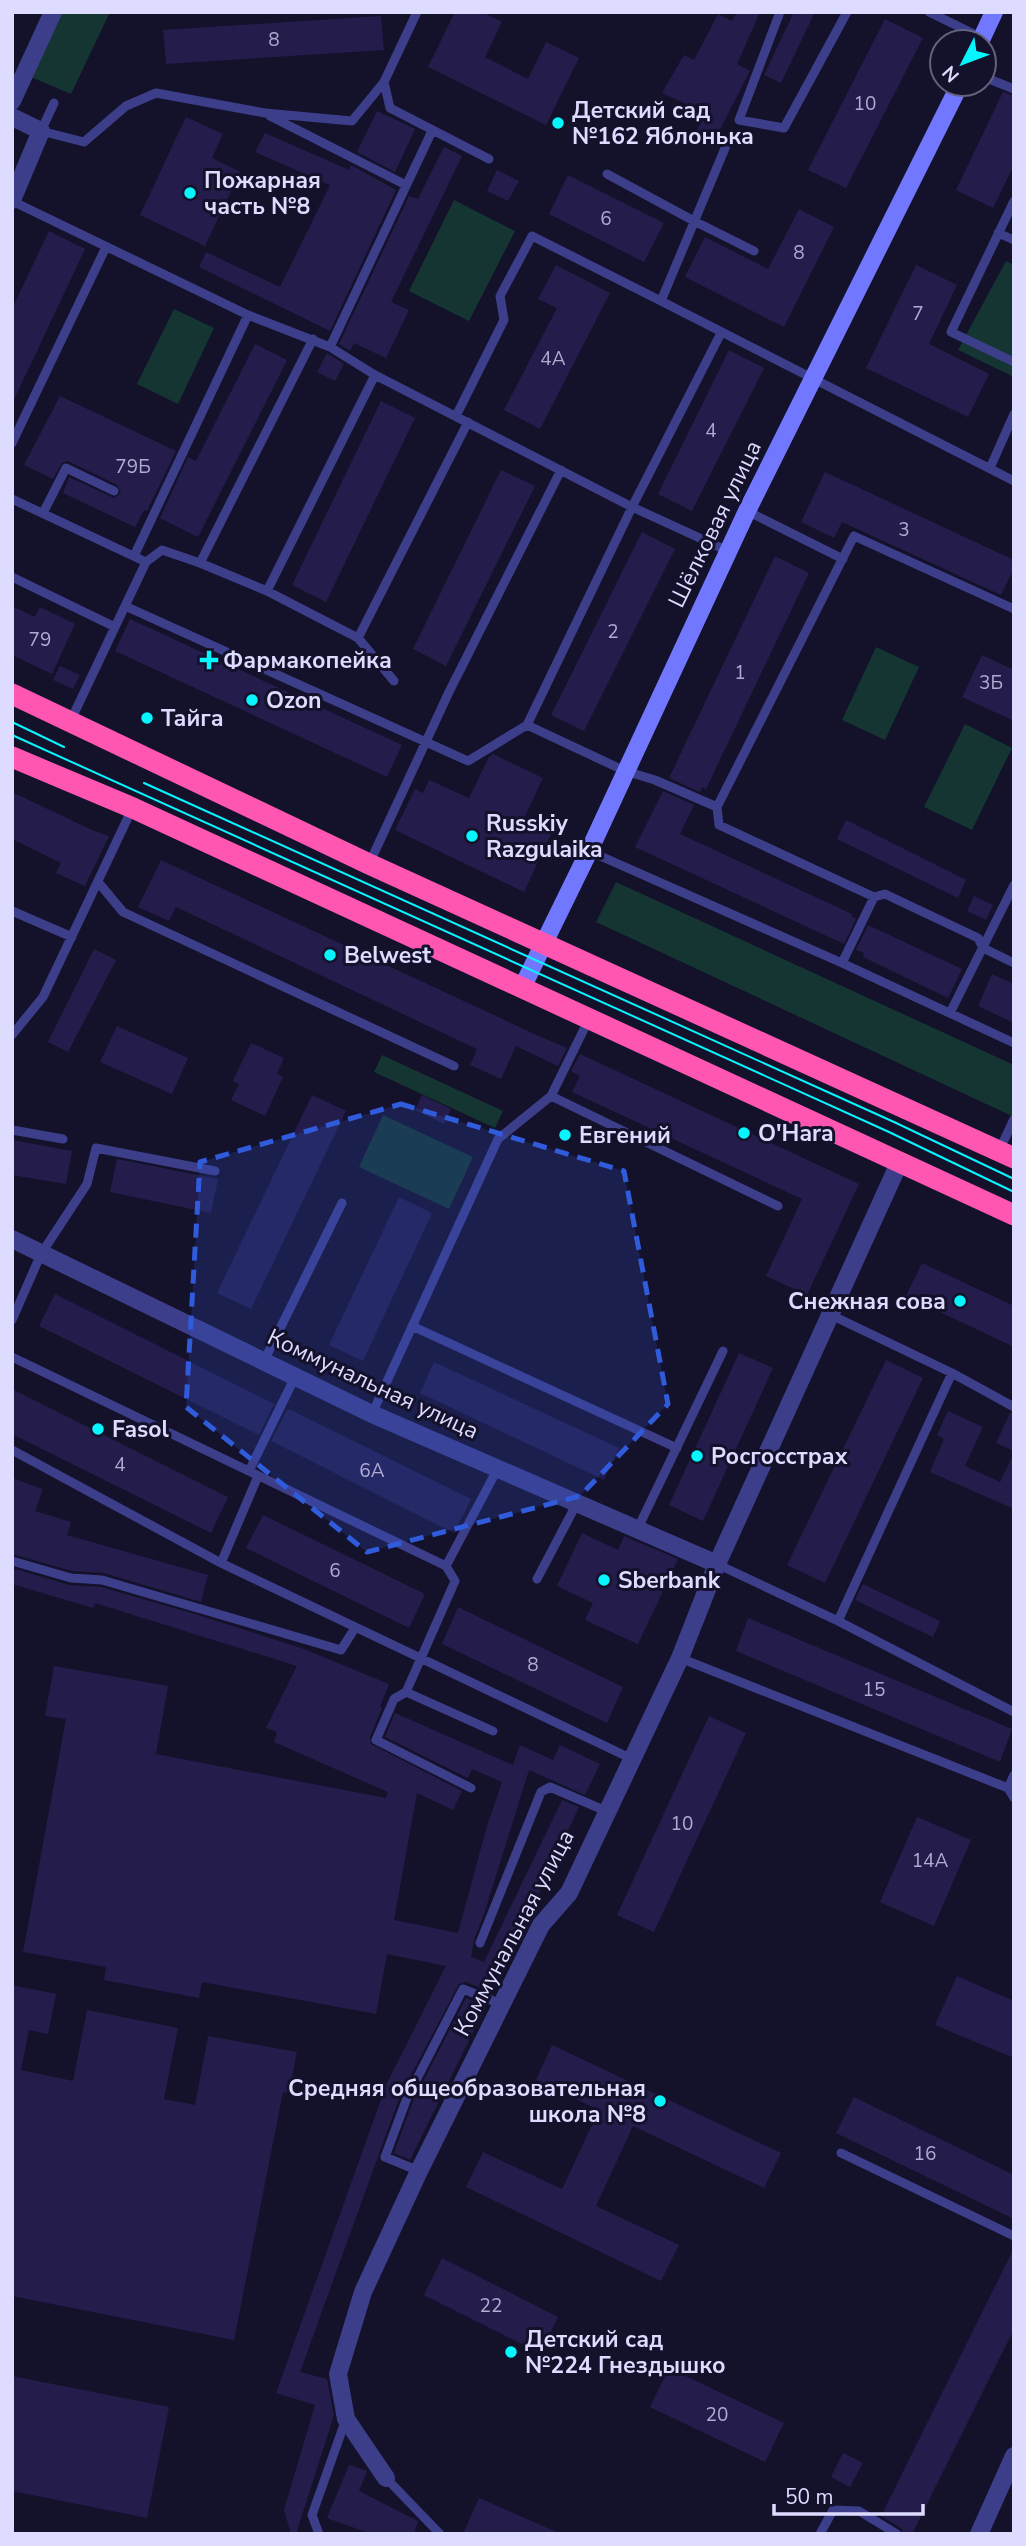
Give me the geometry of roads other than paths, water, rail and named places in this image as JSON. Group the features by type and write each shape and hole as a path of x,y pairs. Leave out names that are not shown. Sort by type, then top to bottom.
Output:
{"highway":[{"path":"12,694 542,944 1007,1154"},
{"path":"12,757 133,808 1014,1215"}],"street":[{"path":"12,100 53,12"},
{"path":"987,28 994,12"},
{"name":"Шёлковая улица","path":"522,988 589,851 747,511 953,98"},
{"path":"12,117 41,131 12,201"},
{"name":"Коммунальная улица","path":"386,2478 346,2419 338,2374 363,2292 419,2171 541,1925 569,1893 630,1758 680,1658 717,1564 900,1161"},
{"name":"Коммунальная улица","path":"12,1239 372,1414 717,1564"},
{"path":"984,2531 1014,2456"}],"lane":[{"path":"54,103 41,131 84,142 126,106 156,93 265,113 352,121 384,82 417,12"},
{"path":"780,12 739,120 784,128 847,12"},
{"path":"929,12 959,28"},
{"path":"384,82 390,108 489,159"},
{"path":"265,113 406,184"},
{"path":"330,347 432,131"},
{"path":"662,301 728,141"},
{"path":"607,174 754,251"},
{"path":"12,201 248,315 330,347 374,375 632,507 728,551"},
{"path":"1014,201 951,332 1014,362"},
{"path":"998,233 1014,240"},
{"path":"456,416 504,320 499,296 532,236 1014,481"},
{"path":"12,443 106,247"},
{"path":"134,556 248,315"},
{"path":"125,606 468,761 527,725 632,507 721,332"},
{"path":"200,563 313,339"},
{"path":"267,591 374,375"},
{"path":"990,468 1014,414"},
{"path":"358,638 468,422"},
{"path":"43,513 66,468 114,491"},
{"path":"369,864 449,692 561,470"},
{"path":"12,499 146,562"},
{"path":"747,511 843,559"},
{"path":"1014,609 854,536 717,807 719,825 874,897 885,894 897,899 978,938 983,948 1014,963"},
{"path":"71,721 146,562 162,550 267,591 358,638 394,681"},
{"path":"12,577 115,627"},
{"path":"527,725 625,771 654,780 717,807"},
{"path":"12,1035 43,997 133,808"},
{"path":"589,851 1014,1043"},
{"path":"98,882 123,912 454,1066"},
{"path":"950,1013 1014,885"},
{"path":"842,963 874,897"},
{"path":"12,911 72,937"},
{"path":"372,1414 498,1139 551,1096 589,1019"},
{"path":"551,1096 778,1206"},
{"path":"1007,1154 1014,1119"},
{"path":"12,1130 63,1139"},
{"path":"12,1320 41,1254 88,1184 96,1148 215,1171"},
{"path":"264,1361 342,1203"},
{"path":"829,1314 952,1373 1014,1407"},
{"path":"412,1326 677,1448"},
{"path":"638,1528 723,1351"},
{"path":"12,1357 446,1566 455,1581 406,1692 394,1699 376,1740 471,1788"},
{"path":"838,1620 952,1373"},
{"path":"221,1563 253,1474 295,1377"},
{"path":"12,1450 221,1563 630,1758"},
{"path":"446,1566 498,1468"},
{"path":"537,1579 577,1502"},
{"path":"12,1561 71,1578 102,1580 341,1650 355,1628"},
{"path":"717,1564 838,1620 1014,1712"},
{"path":"680,1658 1008,1788 1014,1798"},
{"path":"406,1692 493,1731"},
{"path":"1008,1788 1014,1775"},
{"path":"480,1943 541,1793 550,1787 606,1811"},
{"path":"419,2171 385,2157 407,2098 463,1989 501,2004"},
{"path":"841,2153 1014,2236"},
{"path":"319,2534 312,2515 346,2419"},
{"path":"386,2478 440,2534"},
{"path":"820,2534 833,2510 859,2511 897,2534"}],"tram line":[{"path":"12,722 64,747"},
{"path":"12,735 889,1132 1014,1192"},
{"path":"144,783 894,1122 1014,1179"}],"place":[{"name":"Детский сад №162 Яблонька","path":"558,123"},
{"name":"Пожарная часть №8","path":"190,193"},
{"name":"Фармакопейка","path":"209,660"},
{"name":"Ozon","path":"252,700"},
{"name":"Тайга","path":"147,718"},
{"name":"Russkiy Razgulaika","path":"472,836"},
{"name":"Belwest","path":"330,955"},
{"name":"O'Hara","path":"744,1133"},
{"name":"Евгений","path":"565,1135"},
{"name":"Снежная сова","path":"960,1301"},
{"name":"Fasol","path":"98,1429"},
{"name":"Росгосстрах","path":"697,1456"},
{"name":"Sberbank","path":"604,1580"},
{"name":"Средняя общеобразовательная школа №8","path":"660,2101"},
{"name":"Детский сад №224 Гнездышко","path":"511,2352"}]}
